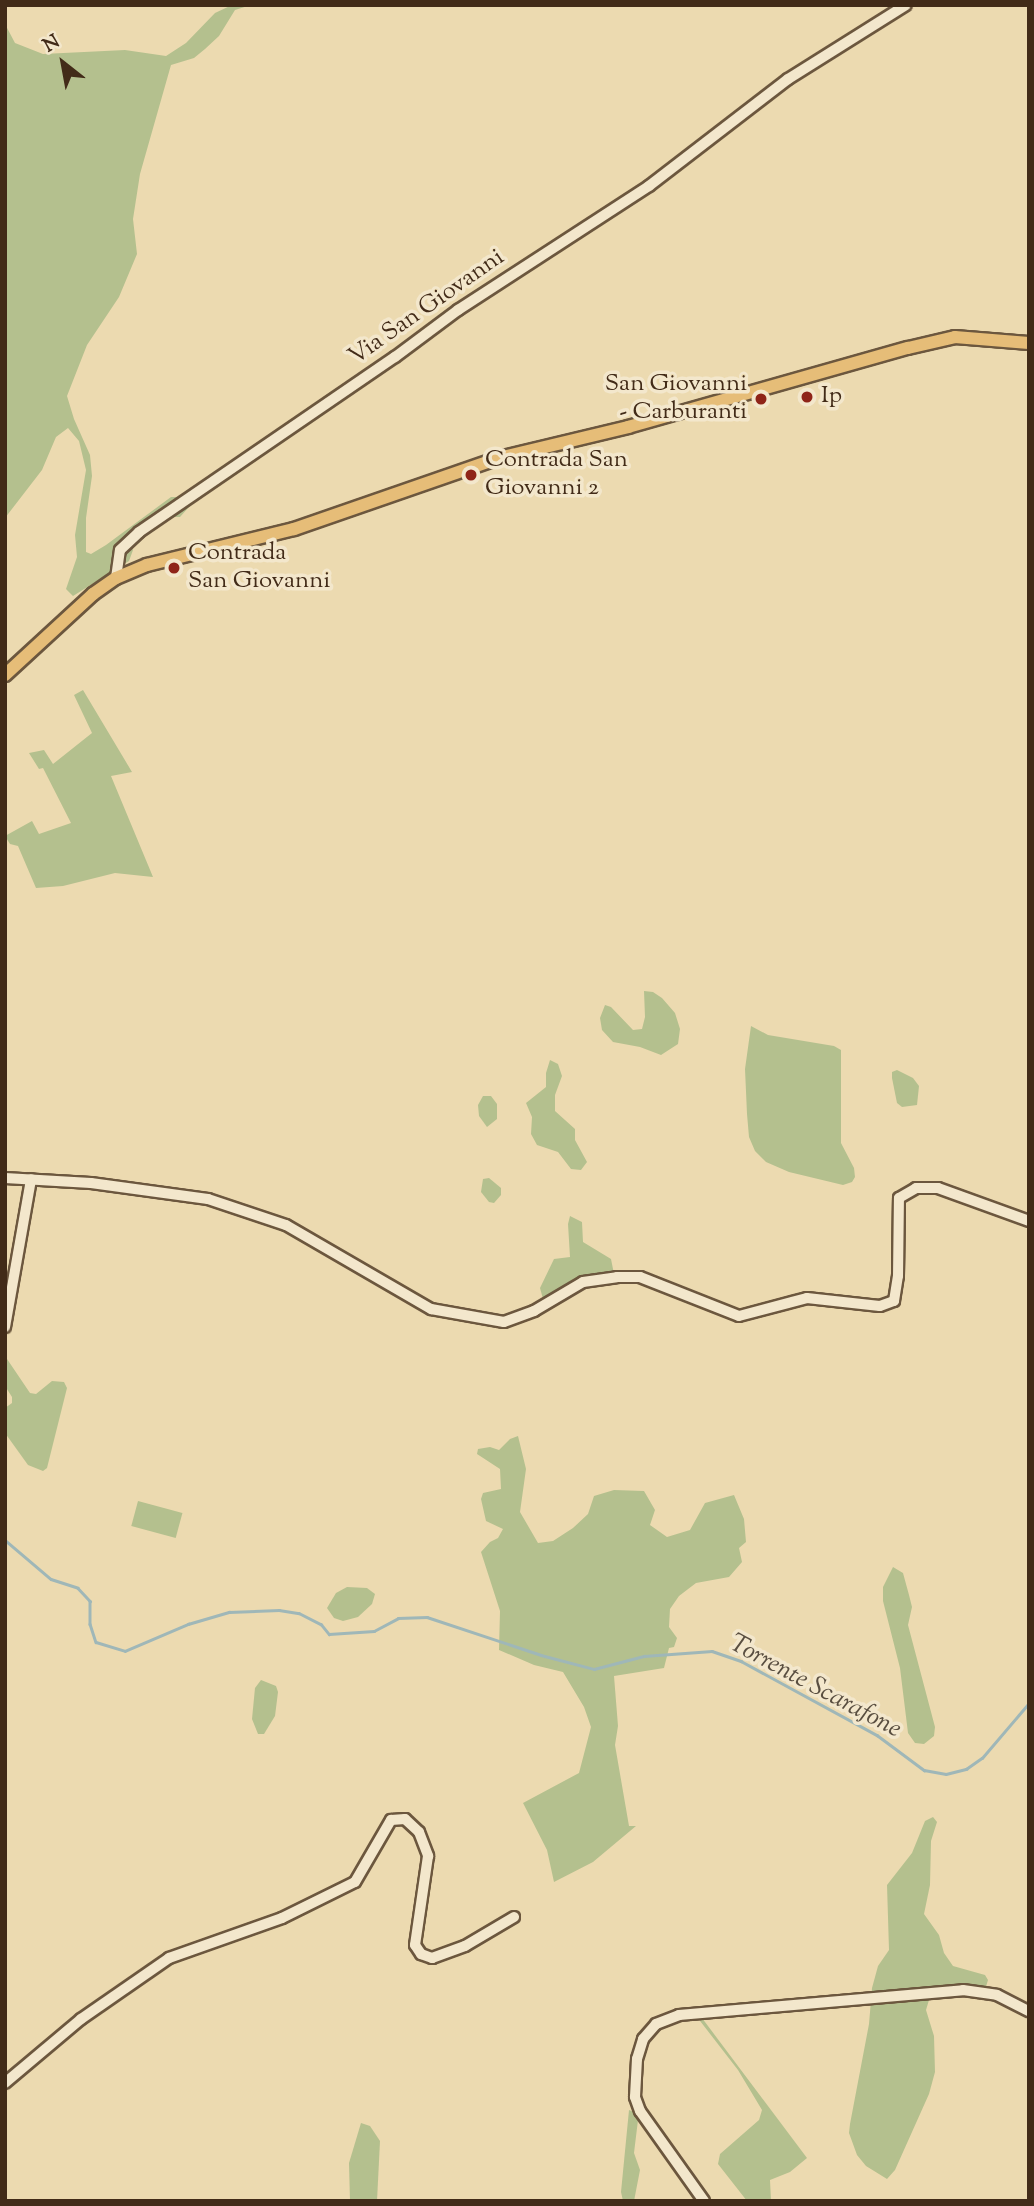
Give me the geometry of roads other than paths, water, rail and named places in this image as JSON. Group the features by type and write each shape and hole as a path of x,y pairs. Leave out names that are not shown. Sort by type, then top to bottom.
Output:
{"main road":[{"path":"5,675 59,623 116,578 147,565 294,529 499,458 628,427 908,348 955,337 1029,343"}],"street":[{"name":"Via San Giovanni","path":"116,578 120,550 139,532 301,418 384,365 458,310 649,186 788,79 906,5"},
{"path":"5,1178 91,1183 208,1199 286,1225 431,1309 504,1322 534,1311 583,1282 617,1277 640,1277 739,1316 807,1298 880,1306 894,1301 899,1198 916,1188 938,1188 1029,1221"},
{"path":"5,1327 31,1179"},
{"path":"5,2083 81,2019 169,1958 282,1918 355,1882 391,1820 405,1819 419,1832 428,1856 415,1945 421,1954 432,1958 464,1946 514,1917"},
{"path":"704,2201 640,2112 635,2097 637,2059 643,2039 656,2024 679,2015 963,1990 997,1995 1029,2011"}],"waterway":[{"name":"Torrente Scarafone","path":"5,1540 51,1579 78,1588 90,1601 90,1624 96,1642 125,1651 188,1624 229,1612 279,1610 299,1613 321,1624 329,1634 374,1631 398,1618 427,1617 541,1655 594,1669 644,1656 712,1651 741,1661 877,1735 924,1770 946,1774 966,1769 982,1758 1029,1703"}],"place":[{"name":"Ip","path":"807,397"},
{"name":"San Giovanni - Carburanti","path":"761,399"},
{"name":"Contrada San Giovanni 2","path":"471,475"},
{"name":"Contrada San Giovanni","path":"174,568"}]}
